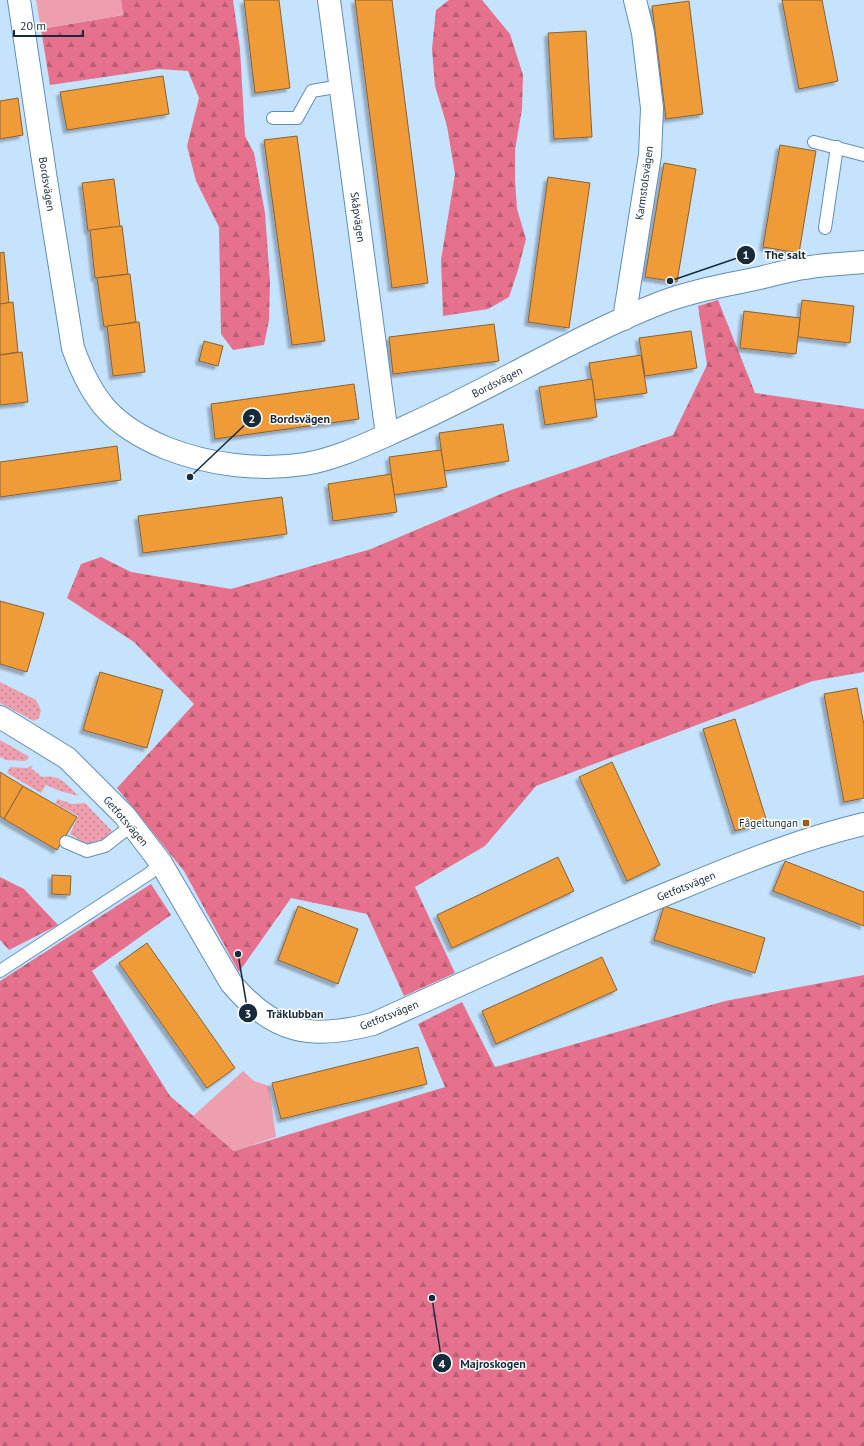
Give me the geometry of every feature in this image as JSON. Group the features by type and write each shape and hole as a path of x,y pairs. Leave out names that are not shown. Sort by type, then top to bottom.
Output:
{"street":[{"name":"Bordsvägen","path":"19,0 73,348 82,373 105,408 121,424 141,437 177,452 206,460 237,465 271,467 306,464 346,453 428,417 624,319 662,302 709,288 810,267 864,262"},
{"name":"Skåpvägen","path":"329,0 387,435"},
{"name":"Karmstolsvägen","path":"624,319 651,147 652,108 643,33 635,0"},
{"name":"Getfotsvägen","path":"0,717 67,758 132,825 161,863 231,984 246,1001 260,1013 276,1022 323,1033 346,1031 374,1024 642,904 760,856 831,832 864,824"}],"lane":[{"path":"273,118 296,118 312,91 341,86"},
{"path":"814,142 864,155"},
{"path":"825,228 837,147"},
{"path":"66,842 87,851 105,846 132,825"},
{"path":"0,971 150,873 161,863"}],"shaded area":[{"path":"36,0 121,0 123,15 41,29"},
{"path":"0,682 36,700 41,710 39,718 34,721 0,703"},
{"path":"0,740 29,758 25,761 5,760 2,757 0,758"},
{"path":"33,765 31,768 42,777 54,777 62,781 79,796 60,791 46,785 41,793 7,773 10,767 27,768"},
{"path":"58,799 72,804 85,803 112,831 104,839 86,844 70,834 78,816 55,803"},
{"path":"243,1071 254,1081 269,1086 276,1137 234,1151 193,1116"}],"green space":[{"path":"121,0 233,0 240,49 245,136 254,153 265,213 270,282 269,320 264,345 233,350 221,334 219,227 196,181 187,146 199,98 188,71 159,69 50,85 41,29 123,15"},
{"path":"449,0 482,0 510,34 523,75 522,109 515,150 515,180 517,209 526,239 509,297 488,309 443,316 441,260 455,174 447,126 435,86 432,49 436,10"},
{"path":"718,300 755,393 864,409 864,672 813,681 536,786 485,846 415,887 455,973 404,996 367,914 291,898 239,972 184,871 117,788 194,704 134,642 67,598 81,564 101,557 131,572 231,589 371,549 508,491 673,435 707,365 698,306"},
{"path":"0,877 24,889 58,925 9,950 0,940"},
{"path":"151,884 171,915 92,971 170,1096 234,1151 445,1087 418,1024 462,1002 495,1067 725,1001 864,975 864,1446 0,1446 0,981"}],"building":[{"path":"244,0 279,0 290,88 255,93"},
{"path":"355,0 392,0 428,283 392,288"},
{"path":"782,0 822,0 838,81 799,89"},
{"path":"689,1 703,114 666,119 652,6"},
{"path":"586,31 592,137 554,139 548,33"},
{"path":"163,76 169,114 67,130 60,92"},
{"path":"18,98 23,135 0,139 0,101"},
{"path":"297,136 325,341 292,345 264,140"},
{"path":"780,145 816,151 799,253 763,247"},
{"path":"664,163 696,169 677,282 645,277"},
{"path":"548,177 590,183 569,328 528,322"},
{"path":"114,179 120,227 88,231 82,183"},
{"path":"122,226 128,274 95,278 90,230"},
{"path":"4,252 9,303 0,304 0,253"},
{"path":"130,274 136,322 104,327 97,278"},
{"path":"802,300 854,306 850,343 798,337"},
{"path":"13,302 18,352 0,355 0,304"},
{"path":"744,311 800,318 796,354 740,348"},
{"path":"139,322 145,372 113,376 107,326"},
{"path":"494,324 499,361 393,374 389,337"},
{"path":"691,331 697,368 645,376 639,338"},
{"path":"204,341 223,346 218,366 199,361"},
{"path":"22,352 28,402 0,405 0,355"},
{"path":"641,355 647,393 595,400 589,363"},
{"path":"592,379 597,417 545,425 539,387"},
{"path":"354,384 359,419 215,439 211,404"},
{"path":"503,424 509,461 444,471 439,433"},
{"path":"117,446 121,480 0,497 0,462"},
{"path":"441,450 447,487 394,495 389,457"},
{"path":"391,474 397,512 333,521 328,484"},
{"path":"282,497 287,534 143,553 138,516"},
{"path":"0,601 44,613 27,672 0,664"},
{"path":"100,672 163,690 147,748 83,730"},
{"path":"857,688 864,725 864,798 844,802 824,694"},
{"path":"735,719 767,822 735,831 703,729"},
{"path":"612,762 660,865 627,881 579,777"},
{"path":"0,772 23,786 4,819 0,816"},
{"path":"23,786 77,817 57,850 4,819"},
{"path":"558,857 574,891 452,948 437,915"},
{"path":"785,861 864,892 864,926 773,891"},
{"path":"52,875 71,876 70,895 52,894"},
{"path":"298,906 358,929 338,984 278,960"},
{"path":"664,906 765,938 755,973 654,940"},
{"path":"147,943 235,1068 207,1088 119,963"},
{"path":"602,957 617,990 496,1044 482,1011"},
{"path":"418,1047 427,1084 281,1119 272,1083"}],"place":[{"name":"The salt","path":"670,281"},
{"name":"Bordsvägen","path":"190,477"},
{"name":"Fågeltungan","path":"806,823"},
{"name":"Träklubban","path":"238,954"},
{"name":"Majroskogen","path":"432,1298"}]}
